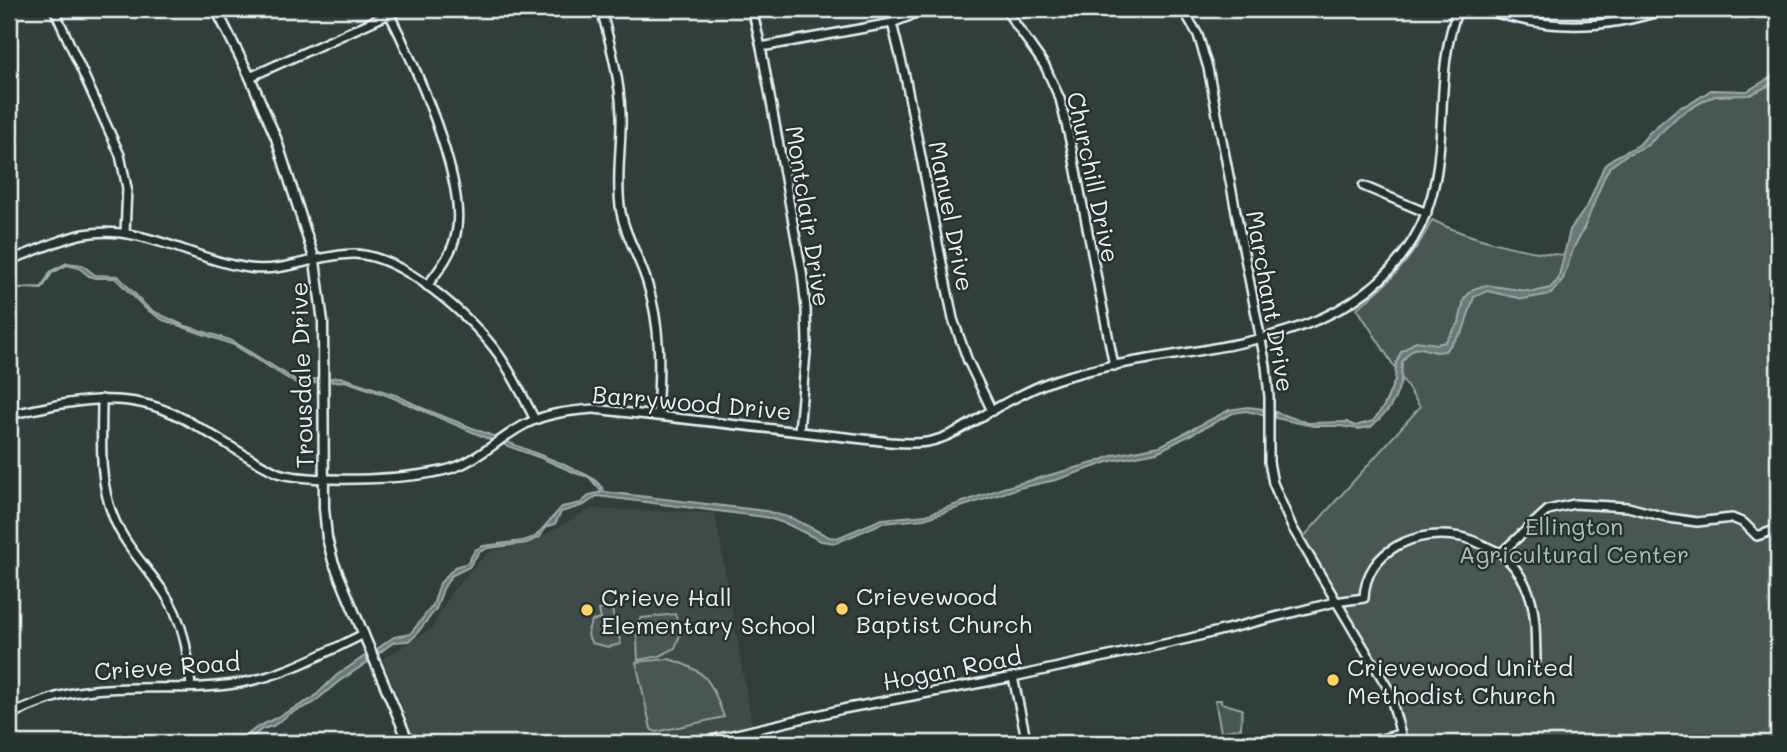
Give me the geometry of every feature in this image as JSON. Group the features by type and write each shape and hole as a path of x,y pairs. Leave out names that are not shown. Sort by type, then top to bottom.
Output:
{"street":[{"path":"54,9 120,155 127,188 125,233"},
{"name":"Trousdale Drive","path":"216,9 250,77 276,138 315,261 323,322 325,523 329,548 409,743"},
{"path":"250,77 388,11 400,9"},
{"path":"601,9 620,107 620,210 646,281 658,332 660,375 657,415"},
{"name":"Montclair Drive","path":"752,9 802,272 807,342 799,431"},
{"path":"761,47 892,23 928,9"},
{"name":"Churchill Drive","path":"1005,9 1045,66 1059,99 1071,145 1114,366"},
{"name":"Marchant Drive","path":"1183,9 1198,35 1208,68 1261,338 1268,387 1269,462 1273,484 1287,519 1389,690 1402,743"},
{"name":"Barrywood Drive","path":"9,415 66,403 102,399 136,401 162,409 278,472 296,477 324,478 426,475 458,466 535,420 594,409 898,442 930,441 962,428 1032,389 1055,380 1291,330 1322,318 1373,286 1404,254 1427,213 1434,194 1440,158 1446,57 1458,9"},
{"path":"1485,9 1531,22 1575,26 1628,20 1666,9"},
{"path":"388,11 429,104 458,203 454,243 427,286"},
{"name":"Manuel Drive","path":"892,23 953,319 968,361 992,411"},
{"path":"1363,186 1427,213"},
{"path":"9,260 76,236 93,233 125,233 153,239 231,264 273,270 349,254 377,257 398,266 427,286 494,349 508,368 535,420"},
{"path":"102,399 104,474 109,505 125,540 164,592 179,620 186,646 191,687"},
{"path":"1536,660 1532,599 1522,578 1501,553 1548,510 1574,505 1628,507 1697,522 1732,518 1744,523 1757,536 1778,529"},
{"name":"Hogan Road","path":"698,743 843,709 1013,677 1187,639 1335,602 1364,598 1366,583 1376,565 1389,550 1406,541 1429,536 1459,536 1501,553"},
{"name":"Crieve Road","path":"9,715 43,701 79,692 240,683 267,676 364,634"},
{"path":"1013,677 1027,743"},
{"path":"1366,743 1400,734"}],"shaded area":[{"path":"1778,73 1778,81 1750,95 1716,96 1707,99 1678,116 1648,145 1626,155 1610,167 1574,247 1563,279 1551,294 1523,299 1487,291 1474,297 1463,331 1445,351 1436,352 1421,348 1408,354 1402,362 1401,382 1395,398 1389,409 1371,427 1358,429 1313,426 1275,418 1275,412 1308,423 1347,422 1355,426 1373,421 1384,406 1395,380 1396,363 1401,352 1416,341 1437,344 1445,342 1459,323 1464,299 1473,289 1486,285 1533,292 1550,288 1558,280 1570,230 1588,205 1604,166 1613,158 1639,145 1678,108 1711,90 1747,91"},
{"path":"67,263 82,265 95,275 118,276 149,309 183,325 230,340 299,382 315,379 315,383 300,386 234,345 163,320 146,309 115,278 95,278 79,268 67,265 52,273 42,289 25,288 9,292 9,289 13,288 42,287 51,271"},
{"path":"340,377 398,396 563,464 591,477 605,492 766,511 794,519 829,537 837,538 882,519 926,515 1003,488 1114,455 1160,446 1229,410 1248,407 1263,409 1264,415 1246,411 1233,413 1157,452 1111,461 924,519 882,523 836,543 821,541 787,524 765,517 597,496 584,505 561,512 555,524 546,527 540,537 527,543 488,548 479,552 469,567 451,576 436,609 414,637 408,641 394,642 379,653 377,649 394,637 410,634 433,605 440,583 455,567 468,563 475,550 483,546 535,537 562,507 581,503 590,495 602,492 589,477 491,440 389,396 345,381 332,382 331,378"},
{"name":"Crieve Hall Elementary School","path":"590,509 715,513 752,725 674,743 417,743 383,659 432,628 451,593 487,553 534,541"},
{"path":"365,656 368,662 312,704 291,713 273,726 262,729 245,743 236,743 256,728 312,699 337,675"}],"green space":[{"name":"Ellington Agricultural Center","path":"1778,77 1778,743 1403,743 1394,702 1300,541 1420,407 1357,308 1400,269 1432,220 1499,244 1536,252 1569,255 1604,171 1623,155 1644,144 1681,112 1707,96 1751,92"},
{"path":"611,607 621,644 608,647 592,643 589,626 592,621 601,619 599,610"},
{"path":"675,614 681,632 675,648 660,656 638,660 636,622 642,618"},
{"path":"669,659 692,668 706,679 724,717 656,732 651,729 636,662"},
{"path":"1215,700 1242,709 1241,728 1221,732"}],"place":[{"name":"Crievewood Baptist Church","path":"842,609"},
{"name":"Crieve Hall Elementary School","path":"587,610"},
{"name":"Crievewood United Methodist Church","path":"1333,680"}]}
